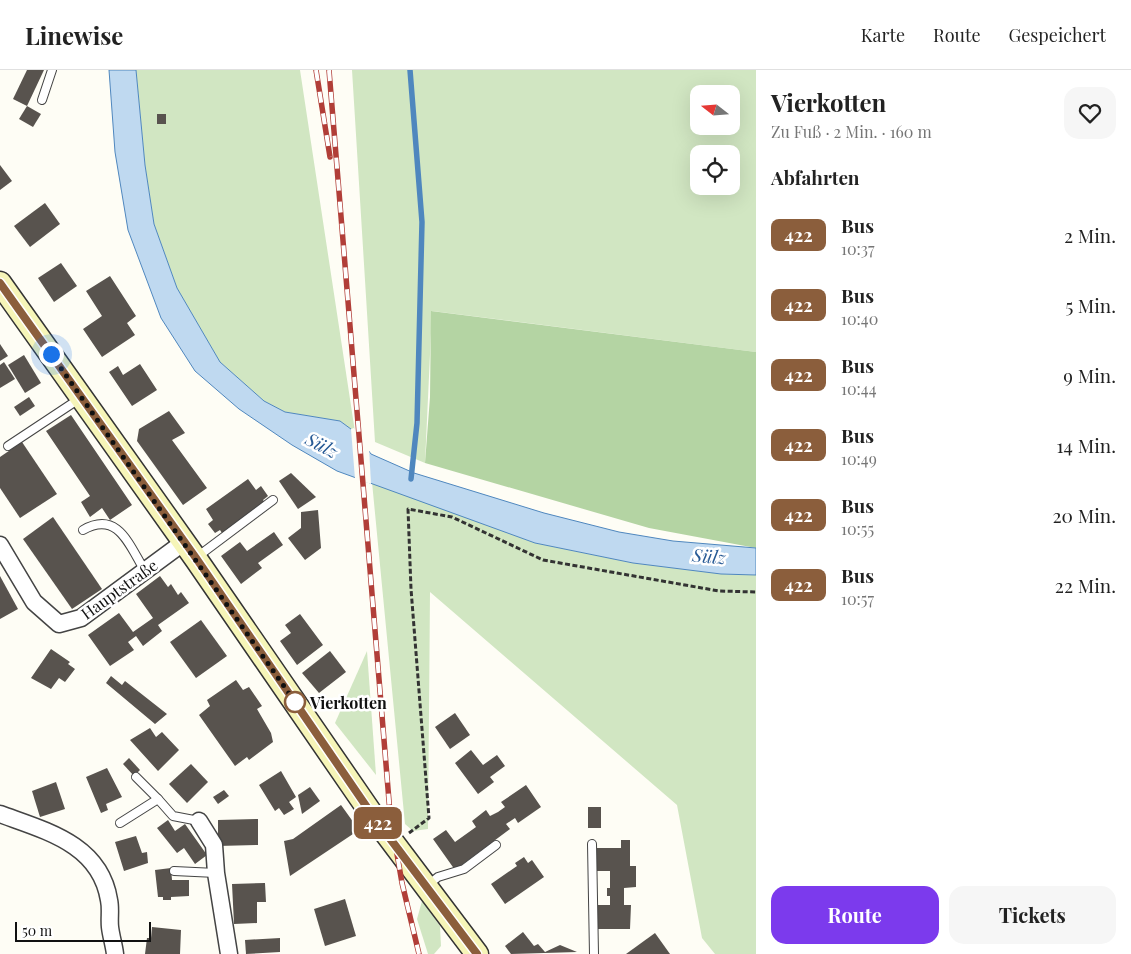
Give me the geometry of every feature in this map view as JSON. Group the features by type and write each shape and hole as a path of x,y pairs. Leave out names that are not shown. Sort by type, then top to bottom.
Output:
{"main road":[{"path":"0,283 190,550 373,816 477,954"}],"street":[{"name":"Hauptstraße","path":"0,546 34,602 59,624 81,618 145,571 190,550"},
{"path":"0,814 38,828 78,848 91,858 101,873 109,900 110,927 115,954"},
{"path":"199,821 214,845 216,872 229,954"}],"lane":[{"path":"42,100 52,70"},
{"path":"8,446 81,397"},
{"path":"190,550 273,500"},
{"path":"83,530 100,523 111,525 122,535 145,571"},
{"path":"136,777 173,816 199,821"},
{"path":"120,823 158,799"},
{"path":"592,844 594,954"},
{"path":"427,886 438,877 464,869 496,845"},
{"path":"174,871 216,872"}],"path":[{"path":"404,837 430,818 414,629 408,509 452,517 543,560 719,592 756,592"}],"green space":[{"path":"136,70 300,70 355,432 340,421 285,412 264,401 220,362 177,288 154,224 145,165"},
{"path":"352,70 756,70 756,352 432,311 425,463 375,442"},
{"path":"431,311 756,352 756,548 649,528 425,463 430,397"},
{"path":"372,482 535,543 633,563 721,574 756,575 756,954 715,954 702,938 677,805 430,592 428,829 413,831 405,824"},
{"path":"367,651 376,775 335,723"},
{"path":"422,901 440,926 441,946 434,954 428,954 417,919"}],"water":[{"name":"Sülz","path":"109,70 136,70 145,165 154,224 177,288 220,362 264,401 285,412 340,421 355,432 371,454 414,473 544,513 619,532 673,541 756,548 756,575 721,574 633,563 535,543 337,471 292,445 239,409 195,371 161,318 128,230 115,152"}],"pier":[{"path":"354,428 369,447 371,484 355,479 351,429"}],"building":[{"path":"27,70 44,70 27,106 13,99"},
{"path":"27,106 41,114 33,127 19,119"},
{"path":"157,114 166,114 166,124 157,124"},
{"path":"0,165 12,181 0,190"},
{"path":"45,203 60,224 30,247 14,226"},
{"path":"61,263 77,286 54,302 38,278"},
{"path":"110,276 136,316 127,323 135,335 102,357 83,329 102,316 86,291"},
{"path":"0,344 8,356 0,361"},
{"path":"24,355 41,383 25,393 8,365"},
{"path":"4,362 15,379 0,388 0,365"},
{"path":"140,364 157,390 132,406 109,372 118,366 123,375"},
{"path":"29,397 35,406 20,416 14,407"},
{"path":"169,411 185,433 172,440 207,488 183,505 137,441 139,429"},
{"path":"71,415 132,505 110,520 102,508 90,517 81,502 90,496 46,431"},
{"path":"22,442 57,494 20,518 0,488 0,457"},
{"path":"291,473 316,497 298,509 279,481"},
{"path":"248,479 256,490 261,486 268,496 263,500 265,503 222,533 220,530 215,533 208,524 213,520 206,509"},
{"path":"318,510 321,548 305,560 288,538 301,528 301,512"},
{"path":"53,517 102,589 72,609 23,539"},
{"path":"274,532 283,545 258,563 262,568 241,584 221,556 240,542 247,551"},
{"path":"0,576 18,609 0,619"},
{"path":"160,576 168,587 171,584 178,595 181,592 189,603 158,625 162,631 143,646 136,636 128,642 134,650 110,666 88,635 119,613 133,632 153,618 136,594"},
{"path":"300,614 323,645 297,665 280,641 291,633 285,625"},
{"path":"201,620 227,656 196,678 170,642"},
{"path":"51,649 70,662 68,664 75,669 65,682 59,678 51,689 31,678"},
{"path":"330,651 346,672 319,693 302,673"},
{"path":"111,676 122,685 125,681 167,714 155,724 106,683"},
{"path":"236,680 243,690 249,687 262,706 257,709 271,733 273,742 249,760 247,757 235,766 199,715 210,706 207,700"},
{"path":"455,713 470,735 450,749 435,727"},
{"path":"150,728 156,737 162,732 179,750 158,771 130,740"},
{"path":"471,750 483,765 497,755 505,766 490,777 494,782 478,794 455,763"},
{"path":"129,758 140,770 134,776 123,764"},
{"path":"191,764 208,782 187,803 169,784"},
{"path":"107,768 122,797 106,804 108,810 101,813 86,777"},
{"path":"281,771 296,797 289,802 294,809 284,815 279,808 275,811 259,785"},
{"path":"56,782 65,809 40,817 32,791"},
{"path":"526,785 541,807 518,823 515,818 506,824 510,829 455,870 433,839 446,830 455,842 476,827 472,821 486,810 490,816 498,812 505,807 501,802"},
{"path":"310,787 320,801 302,814 298,795"},
{"path":"224,790 229,796 218,804 213,797"},
{"path":"341,805 359,830 290,876 284,841 293,839"},
{"path":"588,807 601,807 601,828 588,828"},
{"path":"258,819 258,845 218,846 218,820"},
{"path":"168,820 175,831 185,824 207,855 195,864 184,848 177,853 157,828"},
{"path":"136,836 142,853 147,852 148,863 124,871 115,842"},
{"path":"621,840 630,840 630,866 636,866 636,887 624,888 624,905 631,905 630,929 598,929 598,905 610,905 610,896 607,896 607,888 610,888 610,871 595,871 595,848 621,848"},
{"path":"524,857 528,863 532,860 544,877 505,904 491,884 517,866 515,863"},
{"path":"171,868 172,880 189,880 189,896 171,897 171,900 163,900 163,897 158,897 155,870"},
{"path":"265,883 266,902 257,902 257,923 234,924 232,884"},
{"path":"345,899 356,936 325,946 314,909"},
{"path":"152,927 181,930 180,954 145,954 147,938 151,938"},
{"path":"523,932 534,946 538,944 545,952 560,945 577,952 511,954 505,946"},
{"path":"655,933 670,954 626,954"},
{"path":"280,938 280,952 246,954 245,940"}],"waterway":[{"path":"410,70 422,222 417,423 411,479"}],"railway":[{"path":"316,70 330,157"},
{"path":"329,70 390,813 402,883 419,954"}],"bus line":[{"name":"422","path":"0,283 196,558 373,816 477,954"}],"place":[{"name":"Vierkotten","path":"295,702"}],"route":[{"path":"51,354 196,558 295,702"}]}
